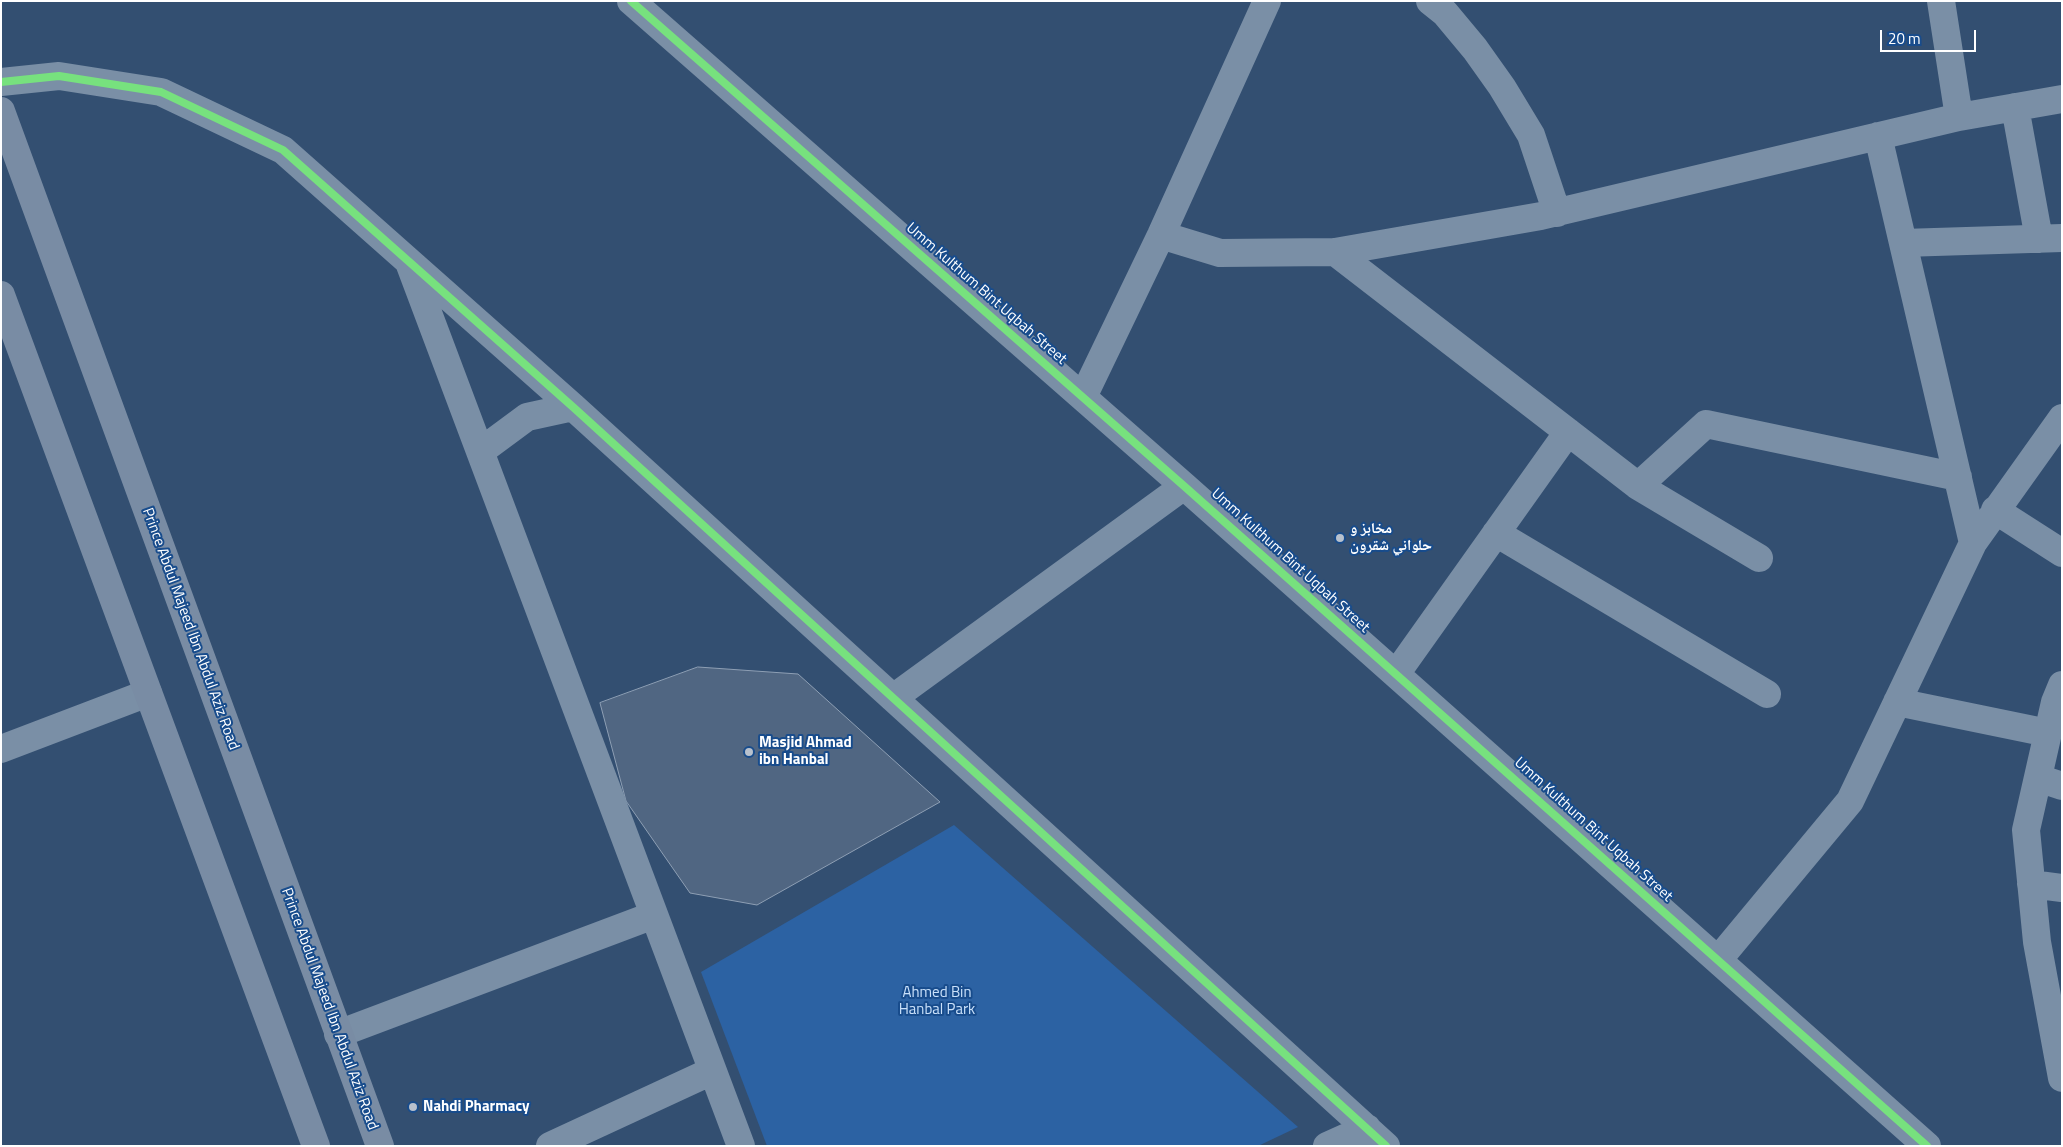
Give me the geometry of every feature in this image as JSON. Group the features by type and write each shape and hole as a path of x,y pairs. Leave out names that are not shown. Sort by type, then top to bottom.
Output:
{"main road":[{"name":"Prince Abdul Majeed Ibn Abdul Aziz Road","path":"1,111 380,1146"},
{"path":"1,295 316,1146"}],"street":[{"name":"Umm Kulthum Bint Uqbah Street","path":"631,1 1184,486 1927,1146"},
{"path":"1082,397 1161,235 1267,1"},
{"path":"1430,1 1446,13 1475,49 1502,87 1532,135 1557,213"},
{"path":"1941,1 1959,117"},
{"path":"1,82 59,76 161,92 283,150 573,407 1376,1137"},
{"path":"1161,235 1220,253 1335,252 1557,213 1959,117 2062,99"},
{"path":"1904,243 2050,239 2015,107"},
{"path":"1878,136 1973,543"},
{"path":"1335,252 1638,486 1759,558"},
{"path":"409,261 741,1146"},
{"path":"481,451 527,417 573,407"},
{"path":"1718,960 1850,800 1973,543 2062,418"},
{"path":"1638,486 1706,424 1958,477"},
{"path":"1396,674 1568,432"},
{"path":"892,698 1184,486"},
{"path":"1995,510 2062,553"},
{"path":"1496,533 1767,694"},
{"path":"2062,685 2055,702 2048,733 2050,782 2026,830 2038,942 2055,1005 2062,1078"},
{"path":"1,749 148,693"},
{"path":"1897,702 2048,733"},
{"path":"2031,884 2062,888"},
{"path":"338,1034 654,915"},
{"path":"550,1146 712,1071"},
{"path":"1327,1146 1376,1137"}],"green space":[{"name":"Ahmed Bin Hanbal Park","path":"954,825 1298,1127 1258,1146 767,1146 701,972"}],"building":[{"name":"Masjid Ahmad ibn Hanbal","path":"698,667 798,674 940,802 757,905 690,893 626,801 600,703"}],"cycle path":[{"path":"631,1 1184,486 1927,1146"},
{"path":"1,82 59,76 161,92 283,150 573,407 1386,1146"}],"place":[{"name":"مخابز و حلواني شقرون","path":"1340,538"},
{"name":"Masjid Ahmad ibn Hanbal","path":"749,752"},
{"name":"Nahdi Pharmacy","path":"413,1107"}]}
